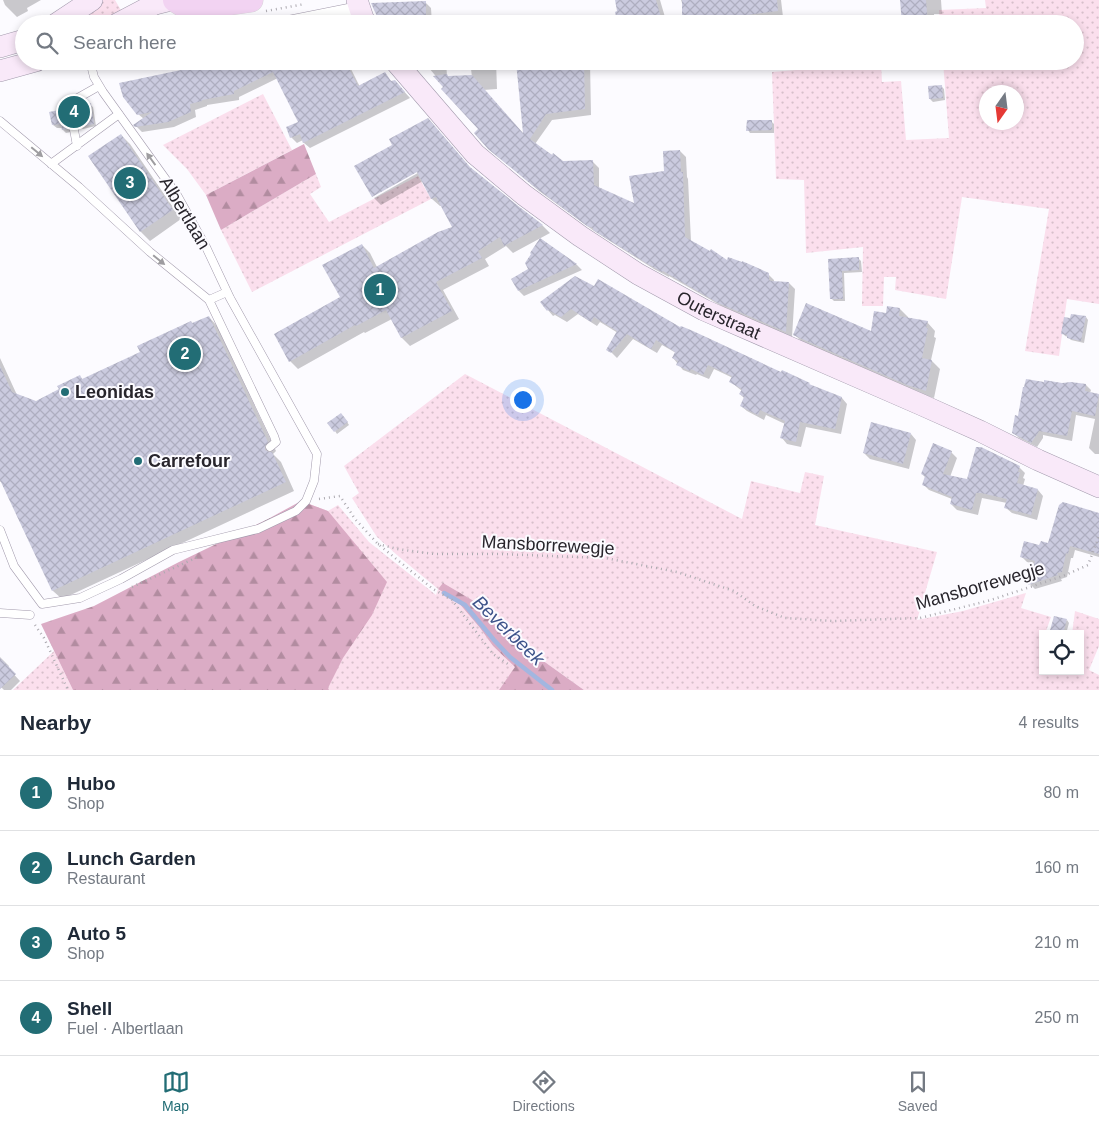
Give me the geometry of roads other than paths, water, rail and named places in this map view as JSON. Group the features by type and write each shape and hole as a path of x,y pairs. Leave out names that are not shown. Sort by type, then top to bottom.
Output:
{"main road":[{"path":"175,0 183,5 195,8 251,0"}],"street":[{"path":"70,15 92,0"},
{"path":"134,15 154,4 171,0"},
{"path":"337,15 361,11"},
{"path":"0,47 15,43"},
{"path":"0,71 15,67"},
{"name":"Outerstraat","path":"403,70 475,154 532,201 580,236 638,274 704,310 922,405 1099,487"}],"lane":[{"name":"Albertlaan","path":"0,530 14,566 42,604 80,598 122,579 173,550 258,529 296,511 306,501 314,481 317,454 228,292 206,247 177,196 99,86 92,70"},
{"path":"77,146 69,103 99,86"},
{"path":"51,164 119,114"},
{"path":"0,121 208,300 274,436 276,442 270,448"},
{"path":"208,300 228,292"},
{"path":"0,613 30,615"}],"waterway":[{"name":"Beverbeek","path":"444,593 465,605 510,657 552,690"}],"place":[{"name":"Shell","path":"74,112"},
{"name":"Auto 5","path":"130,183"},
{"name":"Hubo","path":"380,290"},
{"name":"Lunch Garden","path":"185,354"},
{"name":"Leonidas","path":"65,392"},
{"name":"Carrefour","path":"138,461"}]}
